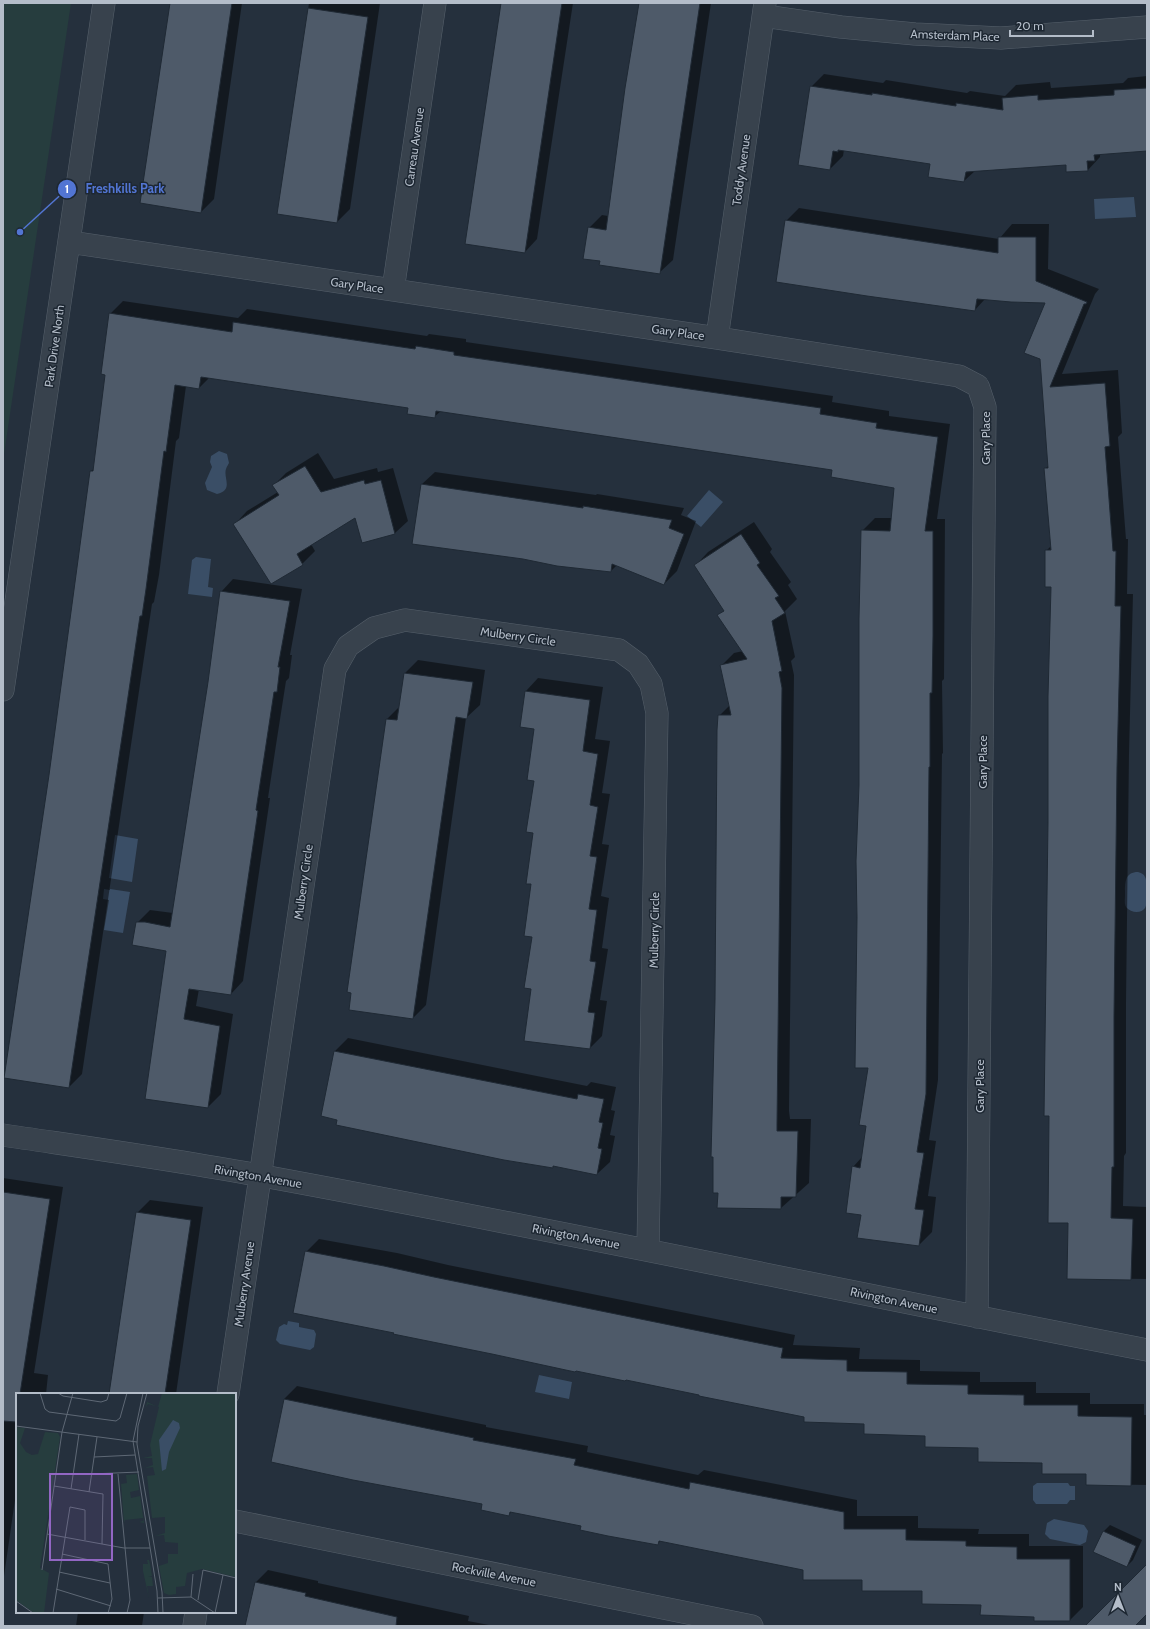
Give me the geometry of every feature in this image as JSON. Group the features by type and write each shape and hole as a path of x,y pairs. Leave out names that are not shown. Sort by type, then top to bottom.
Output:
{"street":[{"name":"Park Drive North","path":"3,690 104,3"},
{"name":"Carreau Avenue","path":"393,290 435,3"},
{"name":"Amsterdam Place","path":"764,9 841,27 915,34 1001,38 1147,27"},
{"name":"Toddy Avenue","path":"717,338 764,9"},
{"name":"Gary Place","path":"69,242 717,338 959,376 978,386 985,407 977,1318"},
{"name":"Mulberry Circle","path":"260,1175 335,670 348,646 374,628 406,620 619,650 638,664 651,684 657,713 648,1250"},
{"name":"Rivington Avenue","path":"3,1135 260,1175 648,1250 977,1318 1147,1350"},
{"name":"Mulberry Avenue","path":"228,1393 260,1175"},
{"name":"Rockville Avenue","path":"236,1522 752,1626"},
{"path":"194,1626 196,1613"}],"green space":[{"path":"3,3 71,3 3,461"}],"water":[{"path":"1134,197 1136,217 1095,219 1094,199"},
{"path":"219,451 227,454 229,463 225,472 227,487 225,490 217,494 207,490 205,483 212,467 210,462 211,456"},
{"path":"709,490 723,502 701,527 687,516"},
{"path":"196,557 211,559 208,587 213,588 212,597 188,594 192,560"},
{"path":"115,835 138,839 132,882 109,878"},
{"path":"1138,872 1145,876 1147,897 1145,908 1139,912 1136,912 1131,911 1126,907 1125,887 1128,876"},
{"path":"104,889 130,892 123,933 104,930 109,900 103,899"},
{"path":"288,1321 299,1323 299,1327 314,1330 316,1334 314,1347 310,1350 280,1344 276,1340 279,1327 284,1324 287,1325"},
{"path":"539,1375 572,1382 569,1399 535,1392"},
{"path":"1037,1483 1068,1483 1070,1486 1075,1486 1075,1500 1070,1500 1067,1504 1036,1504 1033,1500 1033,1486"},
{"path":"1054,1519 1084,1525 1088,1531 1086,1542 1080,1545 1050,1539 1045,1534 1047,1523"}],"building":[{"path":"170,3 232,3 201,213 140,203"},
{"path":"501,3 562,3 525,253 465,244"},
{"path":"639,3 700,3 660,274 599,265 600,261 583,259 588,227 606,230 625,88"},
{"path":"308,8 368,17 337,223 277,214"},
{"path":"810,86 872,95 872,93 956,106 956,103 1003,110 1002,98 1038,95 1038,100 1114,95 1114,90 1147,88 1147,151 1094,155 1095,161 1087,161 1088,171 1066,172 1066,165 966,172 964,182 928,177 930,164 838,150 838,152 833,151 830,170 798,165"},
{"path":"785,220 998,253 998,237 1036,237 1036,281 1087,302 1084,304 1050,387 1105,383 1110,446 1105,447 1113,551 1116,551 1115,606 1121,606 1117,767 1114,1167 1112,1167 1111,1218 1133,1219 1131,1280 1067,1279 1068,1223 1048,1223 1049,1116 1044,1116 1048,696 1051,587 1045,587 1045,550 1051,550 1044,468 1048,468 1040,359 1024,353 1045,303 977,299 975,311 776,282"},
{"path":"109,313 232,332 233,322 415,349 416,346 454,352 454,355 821,408 820,414 877,423 876,428 938,437 925,531 933,531 933,636 932,693 930,693 926,1094 917,1152 924,1153 915,1209 924,1210 919,1246 857,1238 861,1215 846,1213 852,1166 860,1168 866,1126 859,1125 868,1068 855,1068 857,917 856,861 859,785 859,618 861,530 890,531 894,488 831,477 832,470 436,411 435,418 407,414 408,408 201,377 199,389 175,385 166,452 164,451 142,616 140,616 69,1088 4,1078 49,775 90,471 93,471 105,375 101,374"},
{"path":"305,466 321,492 364,480 365,484 381,480 395,534 362,543 355,518 297,554 303,565 271,584 233,524 279,495 272,485"},
{"path":"421,484 583,508 583,506 672,520 669,528 684,534 664,585 612,564 611,572 557,566 523,559 412,544"},
{"path":"741,534 760,563 757,565 779,596 775,598 785,613 772,621 782,671 779,672 782,688 777,1131 798,1131 796,1197 781,1197 781,1209 717,1208 718,1193 713,1193 713,1157 711,1157 715,1000 717,730 718,715 731,715 720,665 747,659 717,615 724,611 694,565"},
{"path":"220,591 290,601 278,667 280,667 277,692 274,692 256,810 258,811 231,995 189,989 184,1019 220,1026 208,1108 145,1099 166,951 132,945 136,922 145,922 170,927 208,682"},
{"path":"404,673 473,682 467,719 456,717 413,1019 349,1010 351,993 347,992 386,719 397,720"},
{"path":"525,691 590,700 583,751 598,754 590,805 598,807 590,856 597,857 589,909 597,910 590,961 596,962 588,1012 595,1013 590,1049 524,1041 531,989 524,988 532,937 524,936 531,884 526,884 533,833 526,832 534,781 527,780 534,729 520,727"},
{"path":"334,1051 577,1099 578,1094 604,1099 599,1122 603,1123 598,1148 602,1149 597,1175 553,1166 553,1168 504,1160 336,1125 337,1120 321,1116"},
{"path":"3,1192 50,1199 20,1393 16,1393 16,1422 3,1421"},
{"path":"136,1212 191,1220 165,1393 109,1393"},
{"path":"305,1251 783,1348 781,1358 847,1360 847,1371 907,1372 907,1384 968,1385 968,1394 1024,1395 1024,1405 1078,1405 1078,1416 1132,1417 1131,1486 1086,1485 1086,1474 1042,1474 1042,1463 978,1462 978,1448 925,1447 925,1436 864,1434 864,1424 804,1422 804,1417 626,1380 575,1372 293,1313"},
{"path":"284,1399 474,1438 473,1440 576,1459 574,1465 689,1489 690,1482 844,1512 844,1529 906,1529 906,1540 966,1541 966,1546 1017,1547 1017,1559 1070,1559 1070,1621 1034,1621 1034,1617 980,1615 981,1605 922,1604 922,1591 862,1591 862,1580 803,1580 803,1570 659,1541 658,1545 608,1536 580,1530 581,1526 510,1512 509,1516 481,1510 482,1504 353,1480 271,1462"},
{"path":"1103,1531 1136,1546 1127,1567 1093,1552"},
{"path":"1147,1564 1147,1614 1135,1626 1085,1626"},
{"path":"255,1582 306,1593 305,1596 397,1617 396,1626 245,1626"}],"place":[{"name":"Freshkills Park","path":"20,232"}]}
